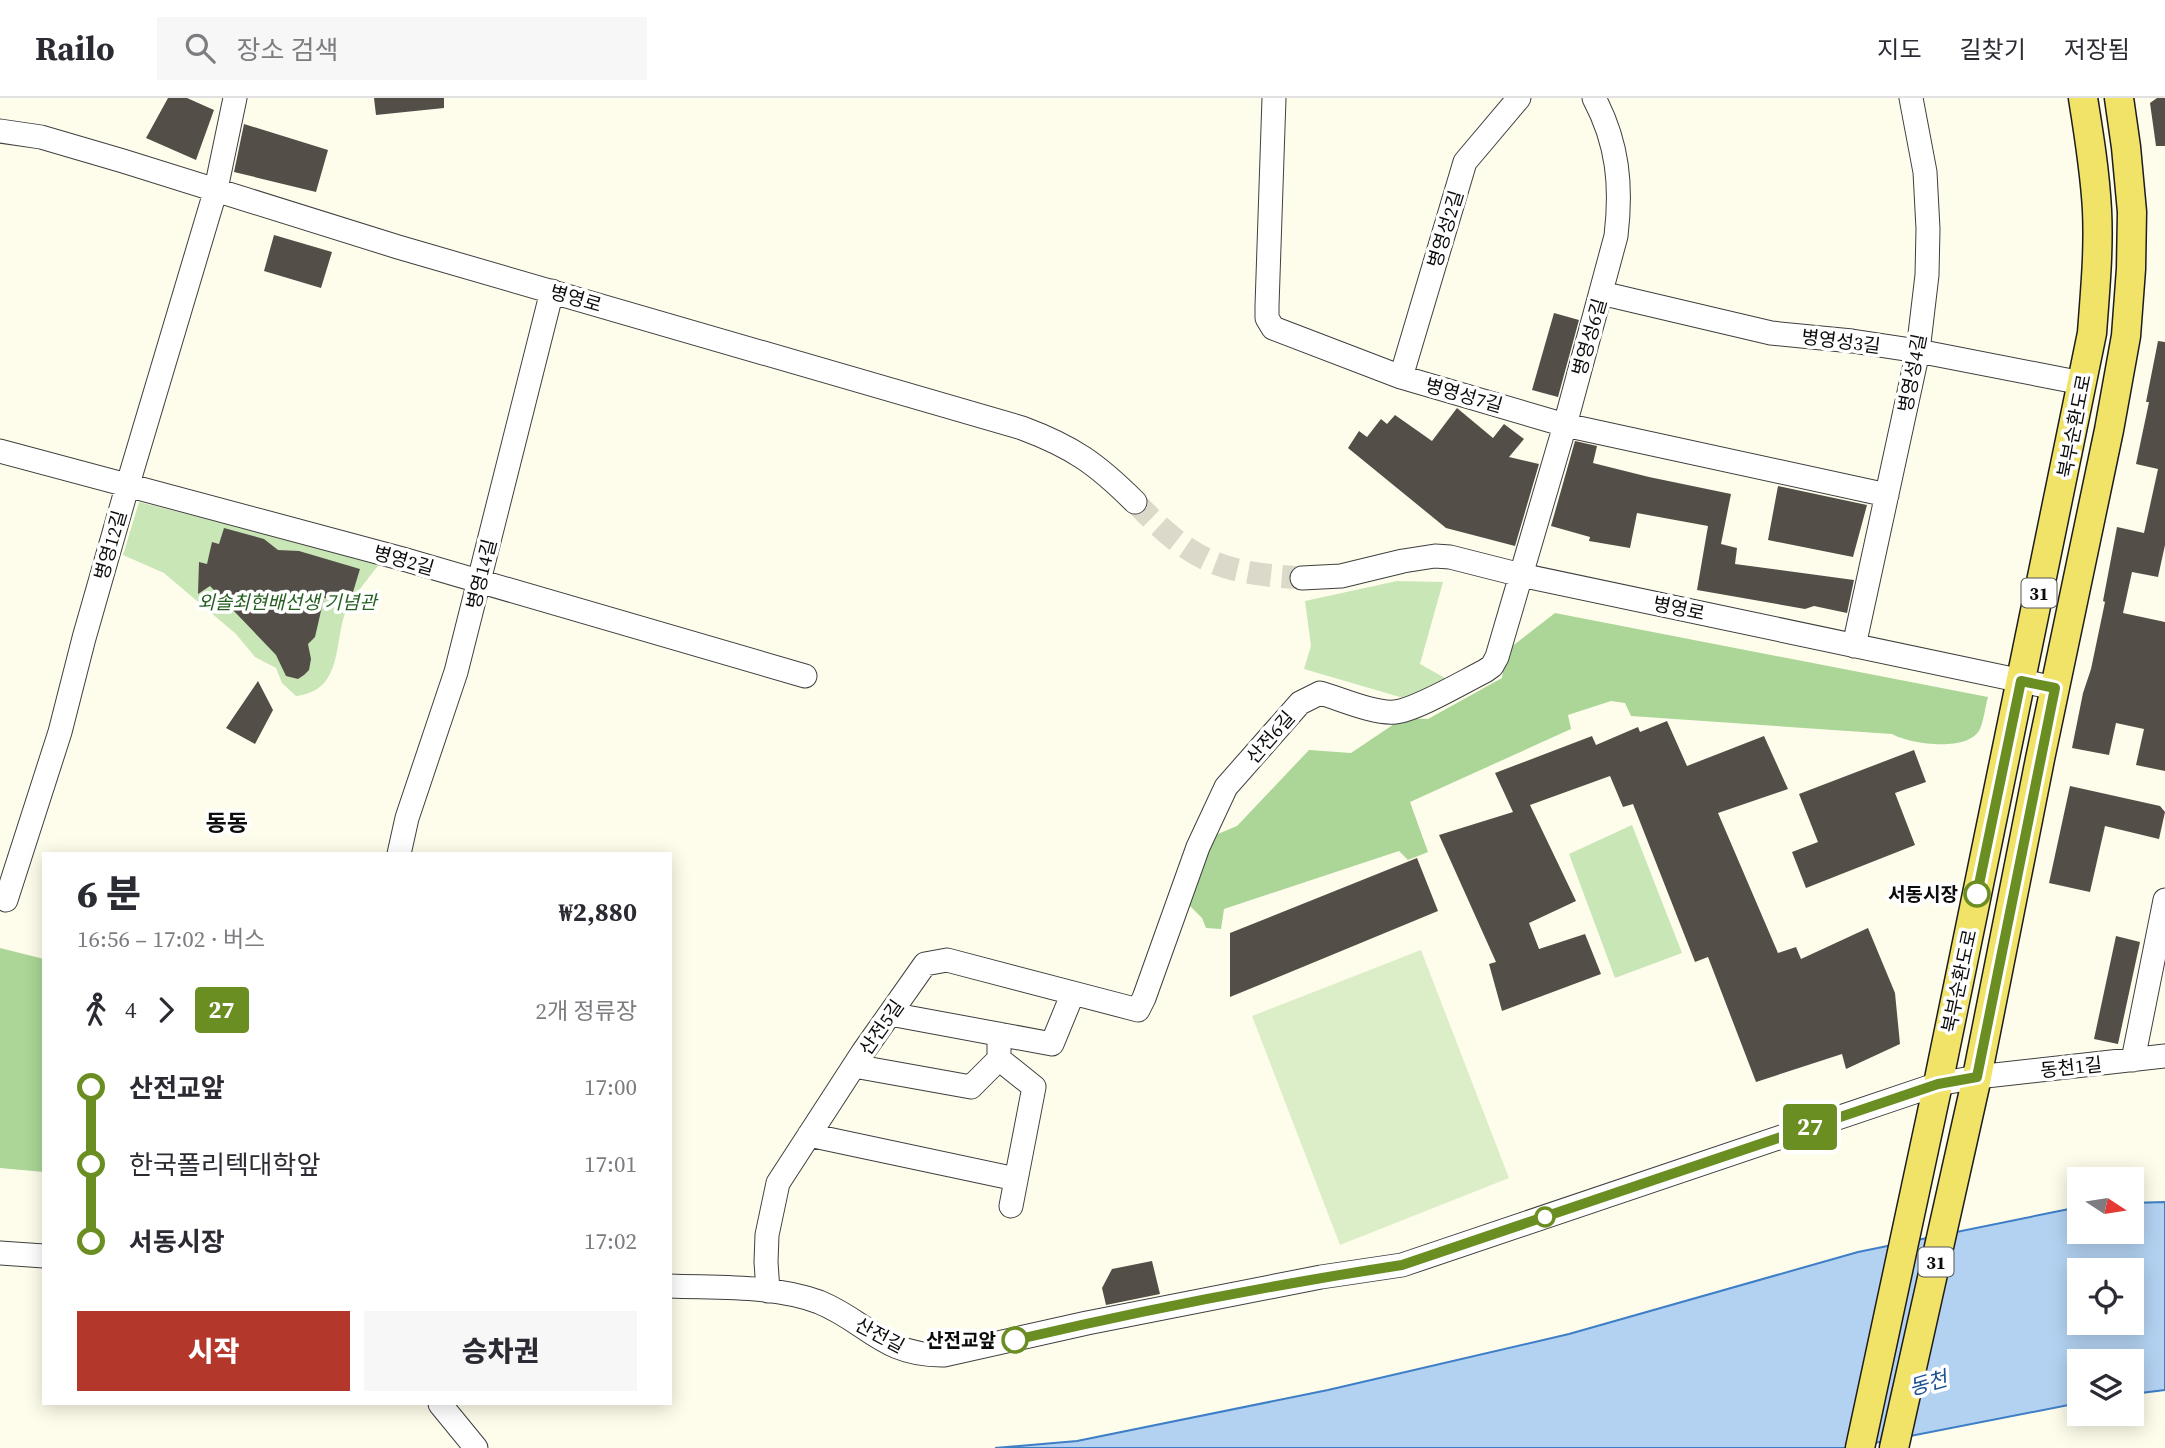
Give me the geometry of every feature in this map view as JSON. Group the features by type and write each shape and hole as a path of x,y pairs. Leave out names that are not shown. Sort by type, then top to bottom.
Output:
{"main road":[{"name":"북부순환도로","path":"1860,1448 1938,1084 2092,333 2097,212 2083,98"},
{"name":"북부순환도로","path":"1894,1448 1977,1077 2126,336 2132,212 2119,98"}],"street":[{"name":"병영12길","path":"6,901 60,732 128,484 216,189 235,98"},
{"name":"병영성7길","path":"1274,98 1267,318 1273,328 1401,377 1565,425 1887,495"},
{"name":"병영성2길","path":"1401,377 1465,162 1519,98"},
{"name":"병영성6길","path":"1521,575 1616,236 1619,183 1615,151 1606,121 1594,98"},
{"name":"병영성4길","path":"1854,646 1918,351 1927,275 1925,172 1910,98"},
{"name":"병영로","path":"0,131 41,137 398,247 1022,428 1056,441 1084,457 1109,476 1135,502"},
{"name":"병영14길","path":"399,852 407,818 456,672 552,291"},
{"name":"병영성3길","path":"1601,293 1771,333 1918,351 2082,383"},
{"name":"병영2길","path":"0,451 479,581 805,676"},
{"name":"병영로","path":"1302,578 1341,576 1435,556 1457,559 1521,575 2055,688"},
{"name":"산전6길","path":"1138,1010 1198,847 1226,787 1300,703 1320,693 1394,712 1410,708 1492,666 1521,575"},
{"path":"2133,1060 2165,900"},
{"name":"산전5길","path":"768,1291 766,1249 771,1209 778,1183 854,1066 925,964 947,960 1138,1010"},
{"path":"890,1014 1052,1044 1073,993"},
{"path":"854,1066 971,1087 999,1059 999,1034"},
{"name":"동천1길","path":"1938,1084 1977,1077 2165,1056"},
{"path":"999,1059 1034,1087 1011,1206"},
{"name":"산전길","path":"672,1286 768,1291 797,1296 839,1312 898,1349 944,1355 1100,1320 1321,1277 1402,1265 1938,1084"},
{"path":"808,1135 1016,1179"},
{"path":"0,1253 42,1256"},
{"path":"441,1405 475,1448"}],"green space":[{"name":"외솔최현배선생 기념관","path":"139,502 380,563 345,613 334,665 322,686 296,696 282,683 276,668 255,657 236,634 164,573 123,555"},
{"path":"1397,581 1443,582 1420,664 1454,683 1417,702 1304,669 1311,646 1305,601"},
{"path":"1555,613 1988,697 1983,722 1974,737 1952,744 1938,744 1912,741 1892,734 1631,716 1625,703 1611,701 1568,715 1571,729 1410,802 1428,852 1408,860 1399,851 1224,909 1221,929 1206,928 1202,918 1185,901 1213,836 1237,826 1309,750 1351,753 1403,718 1428,719 1502,678 1506,651"},
{"path":"1632,825 1682,953 1615,978 1569,854"},
{"path":"0,948 42,958 42,1172 0,1168"},
{"path":"1421,950 1509,1178 1340,1245 1252,1016"}],"water":[{"name":"동천","path":"2165,1202 2165,1390 2144,1393 2144,1349 2067,1349 2067,1405 1849,1448 995,1448 1077,1441 1328,1390 1569,1334 1858,1252 2067,1209 2067,1244 2144,1244 2144,1203"}],"building":[{"path":"168,98 187,98 214,110 196,160 146,138"},
{"path":"374,98 444,98 444,108 376,115"},
{"path":"2157,98 2165,98 2165,146 2156,146 2150,103"},
{"path":"244,124 328,150 316,192 234,172"},
{"path":"274,235 332,252 321,288 264,271"},
{"path":"1554,313 1579,320 1558,397 1532,390"},
{"path":"2158,341 2165,342 2165,545 2158,577 2132,572 2123,613 2165,622 2165,771 2136,765 2144,729 2116,723 2109,755 2072,748 2105,602 2103,601 2117,527 2144,533 2158,469 2136,464"},
{"path":"1457,408 1493,438 1504,424 1524,439 1509,457 1539,464 1515,546 1446,528 1348,448 1359,431 1367,437 1381,419 1387,424 1395,415 1432,441"},
{"path":"1575,441 1597,446 1593,463 1731,494 1721,544 1737,548 1735,564 1854,580 1847,613 1814,606 1805,609 1697,590 1708,526 1637,513 1630,548 1589,541 1590,537 1551,526"},
{"path":"1778,486 1867,505 1853,557 1768,540"},
{"path":"224,528 264,539 278,550 299,551 360,569 353,592 342,589 340,600 324,598 315,637 308,644 311,659 309,670 298,679 286,676 276,655 210,586 198,594 199,562 207,564 212,542 219,544"},
{"path":"258,681 273,710 255,744 226,728"},
{"path":"1667,721 1687,766 1764,736 1788,789 1718,813 1778,953 1796,947 1801,959 1868,928 1895,993 1900,1044 1846,1069 1842,1054 1756,1082 1708,957 1695,962 1633,804 1623,807 1610,776 1530,805 1576,901 1529,923 1539,949 1585,934 1601,974 1502,1011 1489,964 1496,962 1439,835 1513,812 1495,773 1592,736 1596,745 1638,727 1640,732"},
{"path":"1914,750 1926,782 1895,793 1915,845 1806,888 1792,852 1818,842 1799,794"},
{"path":"2070,786 2160,806 2165,812 2159,839 2105,826 2090,892 2049,883"},
{"path":"1417,858 1438,911 1230,997 1230,933"},
{"path":"2116,936 2140,942 2118,1044 2094,1039"},
{"path":"1152,1261 1160,1294 1106,1305 1102,1288 1112,1269"}],"tunnel":[{"path":"1135,502 1174,538 1209,561 1249,572 1302,578"}],"bus line":[{"name":"27","path":"1015,1340 1087,1323 1321,1277 1402,1265 1938,1084 1977,1077 2055,688 2021,681 1977,894"}],"place":[{"name":"서동시장","path":"1977,894"},
{"name":"산전교앞","path":"1015,1340"}],"district":[{"name":"동동","path":"227,823"}]}
